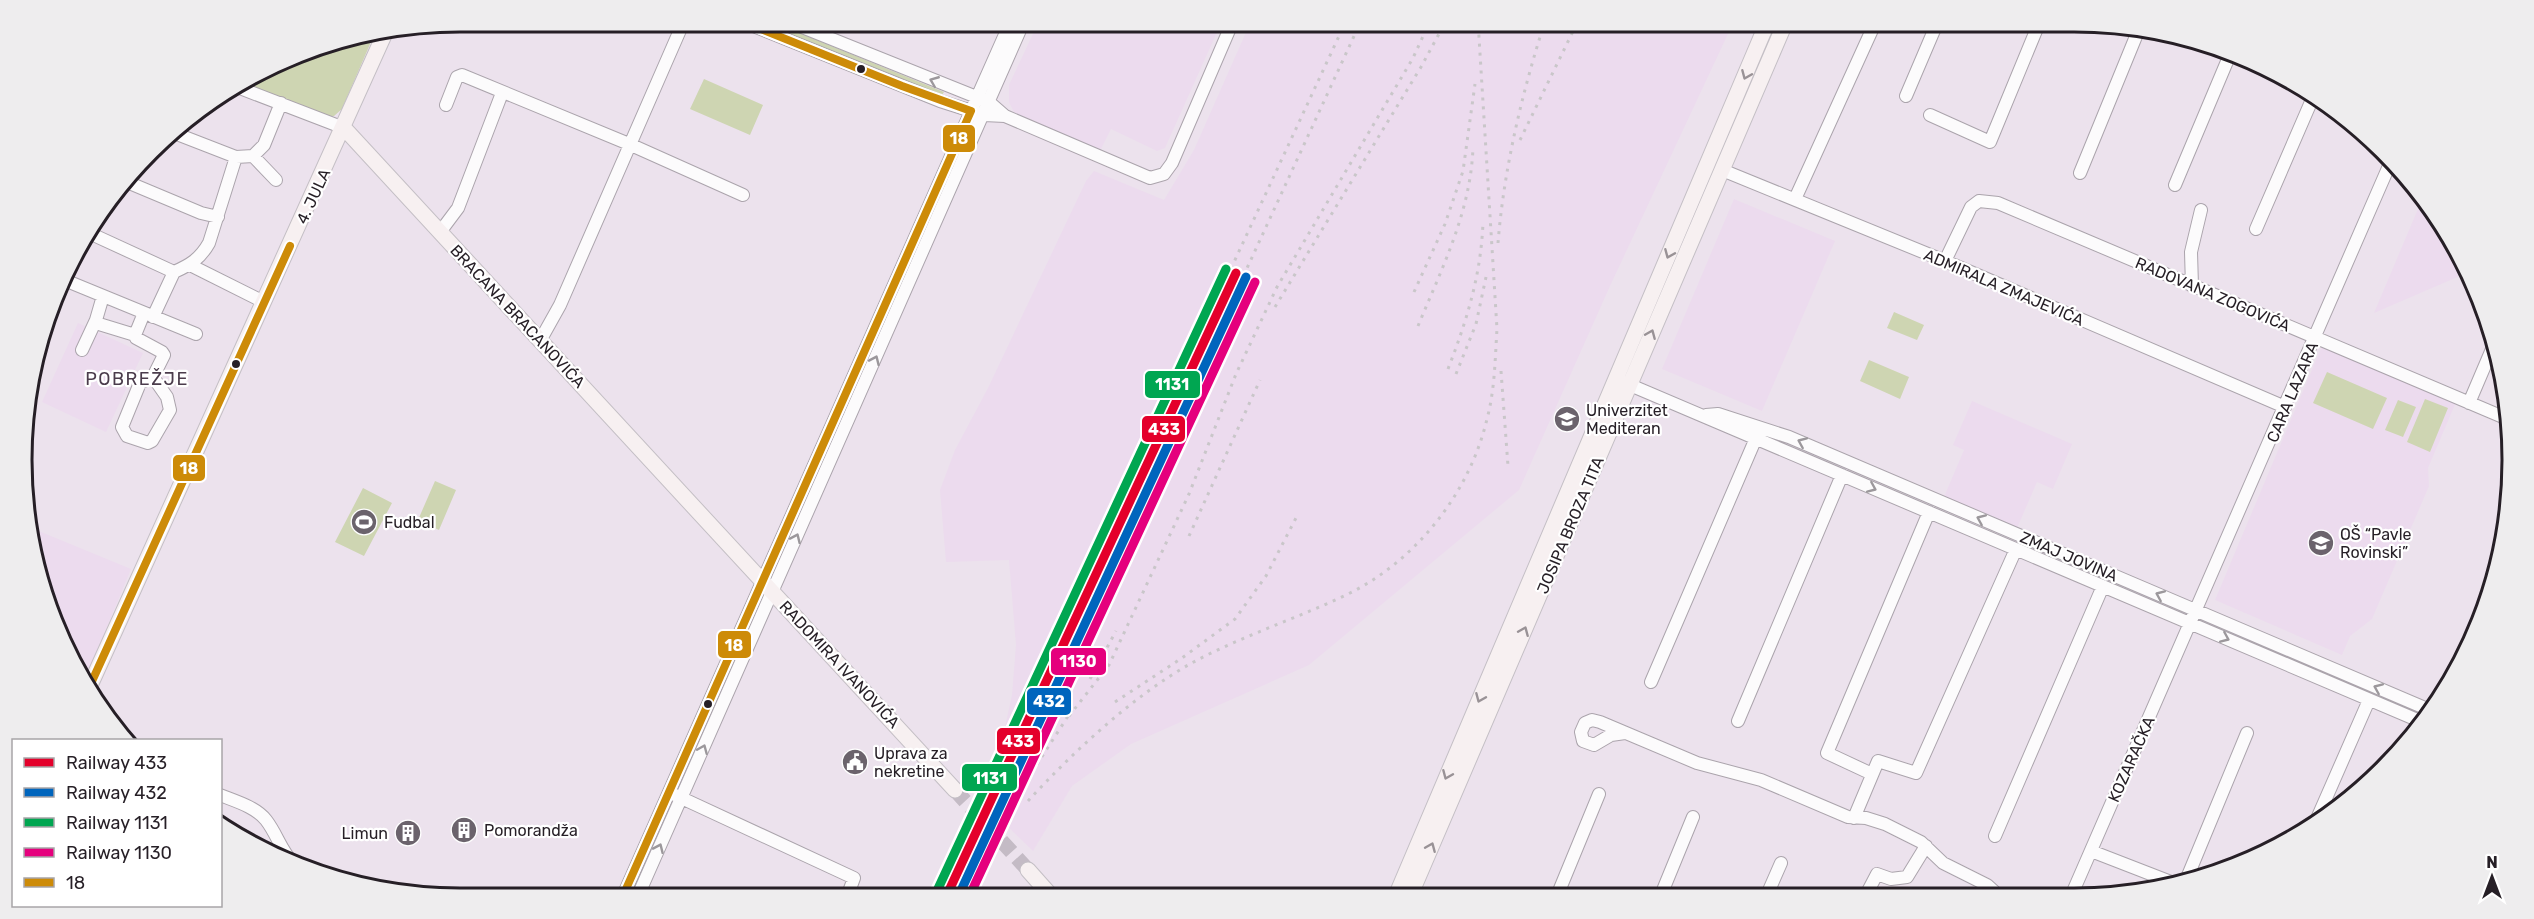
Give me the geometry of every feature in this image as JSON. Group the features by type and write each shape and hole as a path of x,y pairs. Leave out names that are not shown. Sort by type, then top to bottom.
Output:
{"main road":[{"name":"JOSIPA BROZA TITA","path":"1400,888 1499,671 1623,382 1764,32"},
{"name":"JOSIPA BROZA TITA","path":"1623,382 1722,170 1781,32"},
{"name":"4. JULA","path":"93,679 382,39"},
{"name":"BRACANA BRACANOVIĆA","path":"344,128 768,586"},
{"name":"RADOMIRA IVANOVIĆA","path":"768,586 955,790"},
{"name":"JOSIPA BROZA TITA","path":"1413,888 1499,671"},
{"path":"1028,870 1044,888"}],"street":[{"path":"541,339 560,305 679,32"},
{"path":"771,32 891,82 984,115 1005,116 1146,177 1159,177 1172,163 1228,32"},
{"path":"814,32 989,102 998,107 1005,116"},
{"path":"641,888 976,97 1006,32"},
{"path":"626,888 669,792 768,586 984,115 1019,32"},
{"path":"1795,200 1871,32"},
{"path":"1906,96 1933,32"},
{"path":"1930,115 1990,142 2035,32"},
{"path":"2080,172 2136,36"},
{"path":"2175,185 2228,60"},
{"path":"446,105 459,75 629,144 743,195"},
{"name":"BRACANA BRACANOVIĆA","path":"244,89 344,128"},
{"path":"440,232 458,208 502,93"},
{"path":"181,135 236,156 253,156 264,145 281,103"},
{"path":"2256,229 2311,103"},
{"path":"135,335 174,272 190,265 202,255 218,217 236,156"},
{"path":"253,156 276,180"},
{"name":"CARA LAZARA","path":"2191,624 2388,169"},
{"name":"ADMIRALA ZMAJEVIĆA","path":"1722,170 1945,261 2285,407"},
{"path":"132,184 201,213 218,217"},
{"name":"RADOVANA ZOGOVIĆA","path":"1945,261 1971,207 1979,201 1987,200 2500,416"},
{"path":"2193,286 2191,252 2201,210"},
{"path":"95,236 174,272"},
{"path":"190,265 264,302"},
{"path":"70,282 196,334"},
{"path":"82,351 96,320 103,296"},
{"path":"96,320 99,324 135,335 136,338 162,351 164,355 153,377 140,383 122,427 127,436 148,443 152,441 170,410 167,397 153,377"},
{"path":"2469,403 2489,355"},
{"name":"ZMAJ JOVINA","path":"1623,382 1702,416 1758,433 1789,437 2423,707"},
{"path":"1651,682 1758,433"},
{"name":"ZMAJ JOVINA","path":"1758,433 1842,475 2415,719"},
{"path":"1738,721 1842,475"},
{"path":"1872,774 1827,753 1929,512"},
{"path":"1854,818 1878,761 1916,773 2016,549"},
{"path":"1995,836 2103,586"},
{"name":"KOZARAČKA","path":"2075,888 2191,624"},
{"path":"2322,808 2369,700"},
{"path":"1625,733 1697,763 1761,780 1854,818 1873,819 1913,838 1926,846 1943,863 1990,888"},
{"path":"2190,872 2247,733"},
{"path":"669,792 854,878 850,888"},
{"path":"1560,888 1599,794"},
{"path":"222,796 254,810 265,818 283,849"},
{"path":"1664,888 1693,817"},
{"path":"1870,888 1877,874 1891,879 1907,877 1926,846"},
{"path":"2091,851 2161,878"},
{"path":"1770,888 1781,863"}],"shaded area":[{"path":"1034,32 1217,32 1165,148 1157,151 1111,129 1100,151 1014,112 1009,102 1009,85"},
{"path":"1246,32 1729,32 1610,286 1519,490 1309,665 1131,744 1072,786 1033,851 976,796 1003,736 1012,695 1016,645 1009,560 946,562 940,490 955,450 988,388 1086,181 1094,171 1164,200 1194,150"},
{"path":"1734,199 1835,241 1762,411 1662,369"},
{"path":"2419,206 2445,246 2461,276 2374,313"},
{"path":"78,323 143,353 106,432 42,402"},
{"name":"OŠ “Pavle Rovinski”","path":"2322,346 2456,402 2428,468 2429,486 2372,619 2350,636 2342,655 2215,600"},
{"path":"1972,401 2072,444 2053,489 2037,482 2017,528 1944,497 1964,450 1953,445"},
{"path":"38,531 131,569 89,672 54,597"}],"green space":[{"path":"781,32 797,32 944,92 942,95"},
{"path":"371,41 342,109 334,116 321,116 247,88 322,54"},
{"path":"704,79 763,105 750,135 690,109"},
{"path":"1894,312 1924,325 1917,340 1887,328"},
{"path":"1869,360 1909,377 1900,399 1860,381"},
{"path":"2327,372 2387,398 2373,429 2313,403"},
{"path":"2425,399 2448,408 2430,452 2407,442"},
{"path":"2398,400 2416,407 2403,437 2385,430"},
{"path":"435,481 456,490 439,530 418,520"},
{"name":"Fudbal","path":"363,488 392,503 364,556 335,542"}],"tunnel":[{"path":"955,790 1028,870"}],"railway":[{"path":"943,888 1341,32"},
{"path":"961,888 1356,32"},
{"path":"1069,716 1109,665 1189,494 1236,374 1277,287 1413,58 1425,32"},
{"path":"1275,307 1440,32"},
{"path":"1028,801 1104,726 1168,677 1209,654 1325,605 1370,582 1415,546 1452,500 1479,447 1490,408 1497,329 1479,32"},
{"path":"1498,243 1515,131 1542,32"},
{"path":"1520,140 1573,32"},
{"path":"1414,292 1445,224 1463,171 1475,84"},
{"path":"1418,326 1454,239 1467,194 1473,147"},
{"path":"1448,369 1472,297 1482,242 1483,222"},
{"path":"1456,374 1476,324 1486,277"},
{"path":"1501,371 1508,466"},
{"path":"1189,536 1260,380"},
{"path":"1115,702 1182,658 1235,619 1266,576 1297,516"},
{"path":"1090,679 1116,631"},
{"path":"1032,772 1072,710"}],"rail line":[{"name":"1131","path":"938,888 1226,269"},
{"name":"433","path":"950,888 1236,273"},
{"name":"432","path":"962,888 1246,277"},
{"name":"1130","path":"973,888 1255,282"}],"transit line":[{"name":"18","path":"626,888 971,111 768,32"},
{"name":"18","path":"93,679 290,246"}],"place":[{"name":"Univerzitet Mediteran","path":"1567,419"},
{"name":"Fudbal","path":"364,522"},
{"name":"OŠ “Pavle Rovinski”","path":"2321,543"},
{"name":"Uprava za nekretine","path":"855,762"},
{"name":"Pomorandža","path":"464,830"},
{"name":"Limun","path":"408,833"}],"district":[{"name":"POBREŽJE","path":"137,379"}]}
